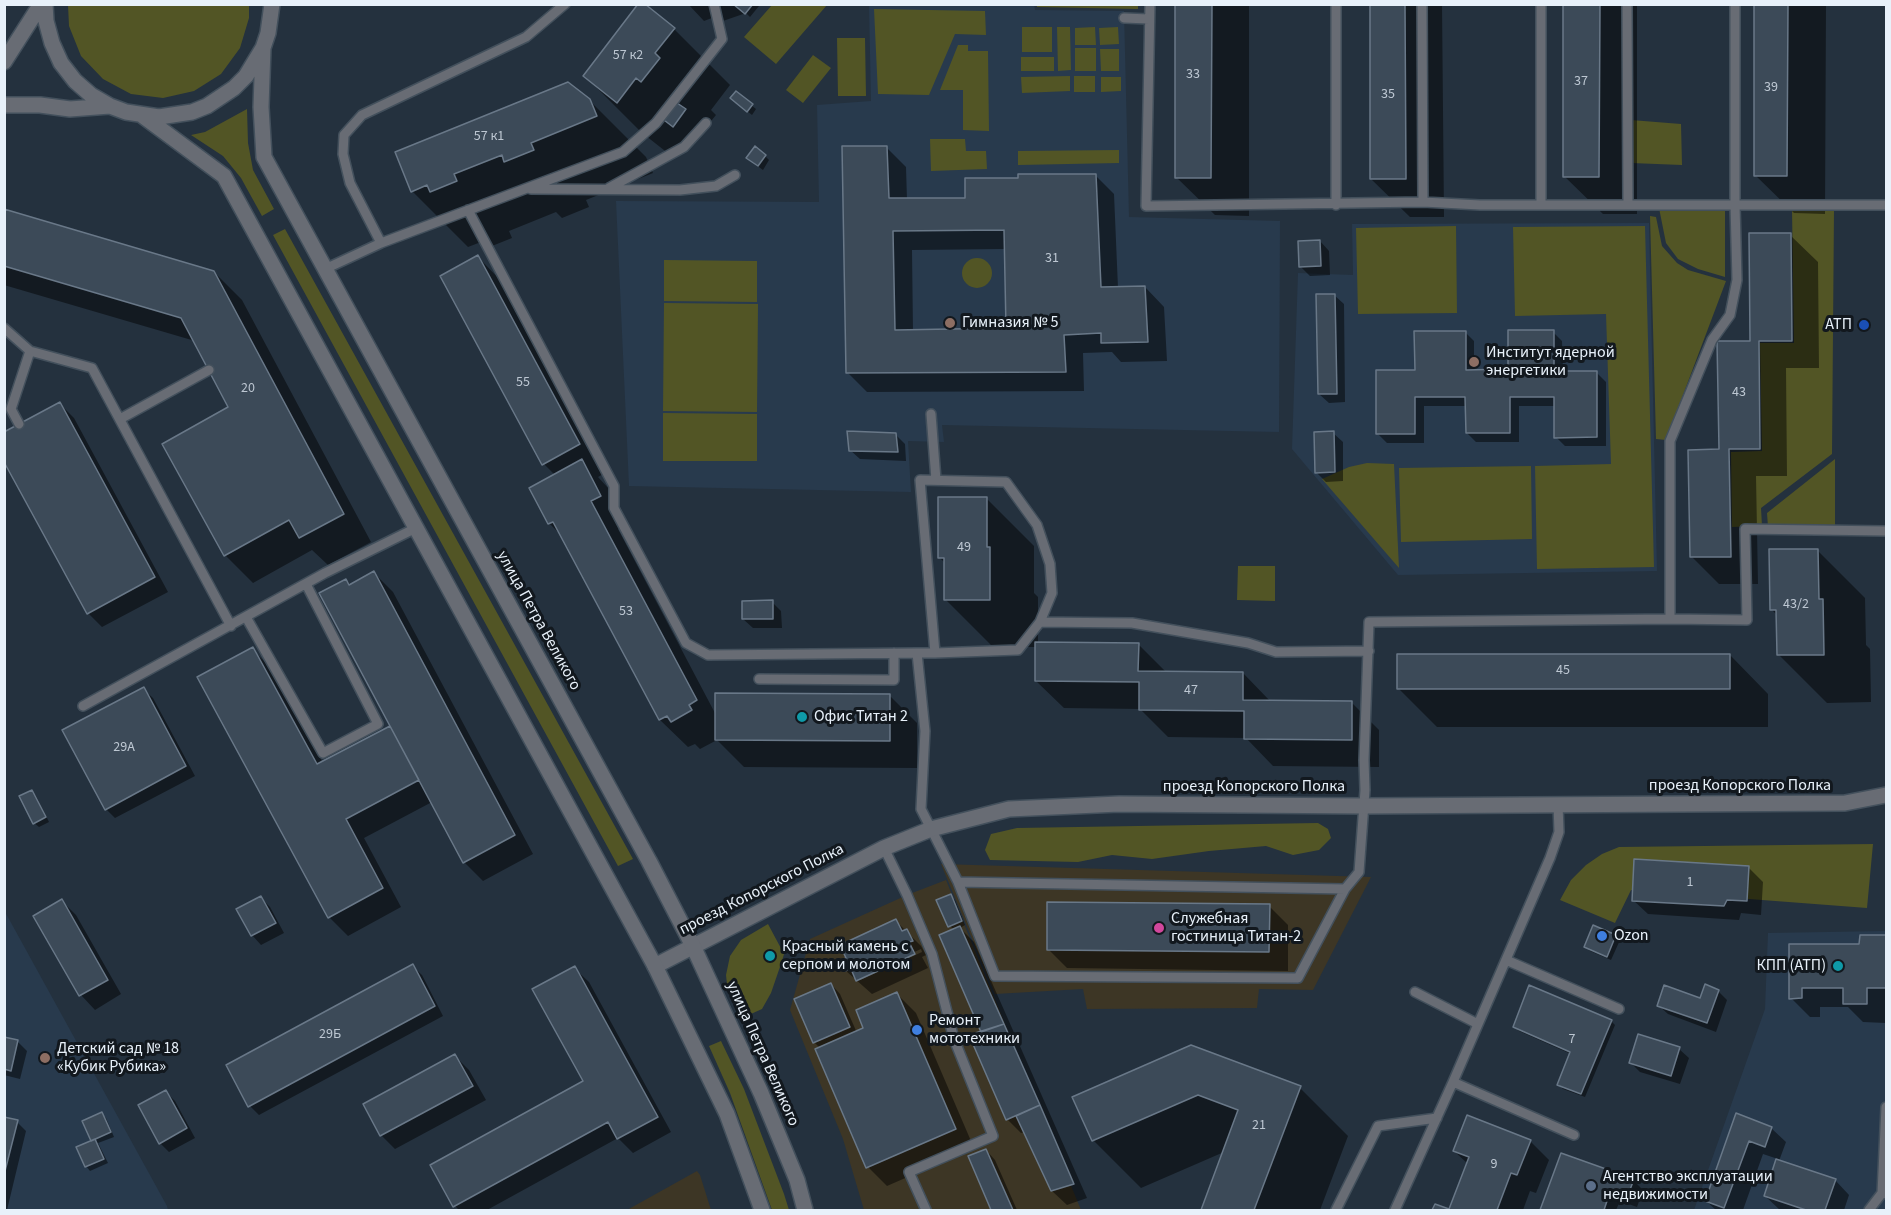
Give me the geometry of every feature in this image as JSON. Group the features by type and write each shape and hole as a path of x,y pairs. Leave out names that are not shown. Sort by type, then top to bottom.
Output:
{"street":[{"path":"4,62 43,4"},
{"path":"43,4 52,42 61,63 75,81 91,95 110,106 143,116 159,117 192,112 221,98 246,76 263,48 273,9"},
{"name":"улица Петра Великого","path":"263,48 261,107 264,157 649,861 693,946 761,1093 797,1180 805,1210"},
{"path":"4,105 40,105 70,109 110,106"},
{"path":"143,116 224,176 655,966 727,1114 762,1210"},
{"name":"проезд Копорского Полка","path":"655,966 884,848 931,830 1009,809 1119,804 1364,806 1845,803 1887,795"}],"lane":[{"path":"381,243 350,183 343,154 344,135 362,115 526,37 565,4"},
{"path":"325,269 381,243 623,152 656,123 722,39 714,4"},
{"path":"1150,4 1146,206 1423,202 1541,205 1887,205"},
{"path":"1336,4 1336,205"},
{"path":"1422,4 1423,202"},
{"path":"1541,4 1541,205"},
{"path":"1627,4 1628,205"},
{"path":"1670,619 1670,441 1712,340 1730,315 1737,280 1735,4"},
{"path":"1124,18 1149,19"},
{"path":"607,189 684,147 706,123"},
{"path":"523,189 680,190 716,186 735,175"},
{"path":"468,210 610,477 614,486 614,508 686,643 708,655 935,653 1018,650 1040,622 1052,593 1050,564 1036,525 1006,482 920,480 935,653"},
{"path":"4,328 30,351 92,368 231,626"},
{"path":"19,424 11,409 30,351"},
{"path":"120,419 209,370"},
{"path":"931,414 936,480"},
{"path":"82,706 306,584 416,528"},
{"path":"917,653 925,731 921,809 958,882 995,976 1298,978 1346,889 1359,872 1364,806 1369,622 1747,620 1745,529 1887,531"},
{"path":"246,617 323,753 378,724 306,584"},
{"path":"1040,622 1132,623 1248,643 1276,652 1369,651"},
{"path":"759,679 894,680 894,653"},
{"path":"1395,1210 1453,1082 1553,849 1559,832 1558,804"},
{"path":"884,848 932,954 954,1039 993,1136 909,1172 926,1210"},
{"path":"958,882 1346,889"},
{"path":"1506,960 1619,1009"},
{"path":"1415,992 1478,1024"},
{"path":"1453,1082 1574,1135"},
{"path":"1869,1210 1885,1193 1887,1107"},
{"path":"1336,1210 1378,1126 1437,1118"}],"shaded area":[{"name":"Гимназия № 5","path":"996,4 1034,4 1035,10 1124,11 1129,217 1280,221 1279,432 942,425 944,442 908,441 911,492 629,486 616,201 819,202 817,105 871,101 869,5 995,6"},
{"name":"Институт ядерной энергетики","path":"1649,223 1657,571 1398,575 1292,449 1298,273 1353,275 1352,224"},
{"path":"941,864 1371,877 1313,990 1259,989 1257,1008 1087,1009 1083,989 995,994"},
{"path":"946,880 1081,1210 864,1210 843,1139 790,1010 810,939"},
{"name":"Детский сад № 18 «Кубик Рубика»","path":"4,910 167,1206 168,1210 5,1210"},
{"path":"1886,931 1886,1210 1694,1210 1765,1009 1768,933"},
{"path":"697,1171 711,1210 627,1210"}],"green space":[{"path":"68,5 249,5 249,18 240,48 221,74 194,91 163,98 131,94 103,79 81,56 69,26"},
{"path":"772,5 827,5 776,64 744,37"},
{"path":"1037,5 1138,5 1138,9 1037,7"},
{"path":"874,9 985,11 986,35 955,34 929,95 878,94"},
{"path":"1022,27 1052,27 1052,52 1022,52"},
{"path":"1057,27 1070,27 1071,70 1058,71"},
{"path":"1095,27 1096,45 1075,45 1075,28"},
{"path":"1118,27 1119,44 1100,45 1099,28"},
{"path":"837,38 865,38 866,96 838,96"},
{"path":"958,45 968,45 968,51 988,51 989,131 963,130 963,90 940,90"},
{"path":"1075,48 1096,48 1096,71 1075,71"},
{"path":"1100,49 1119,49 1119,71 1101,71"},
{"path":"813,55 831,68 803,103 786,90"},
{"path":"1021,57 1054,57 1054,71 1021,71"},
{"path":"1070,76 1070,91 1022,93 1021,77"},
{"path":"1074,76 1095,76 1095,92 1074,92"},
{"path":"1101,77 1121,77 1121,91 1101,92"},
{"path":"247,109 248,143 253,170 274,209 262,216 241,178 223,156 191,135 205,132"},
{"path":"1631,120 1681,124 1682,165 1631,163"},
{"path":"930,139 965,139 966,151 986,151 987,169 931,171"},
{"path":"1119,150 1119,163 1018,165 1018,151"},
{"path":"1659,208 1725,208 1725,277 1698,269 1678,259 1666,243"},
{"path":"1792,209 1834,209 1832,454 1761,508 1762,526 1732,527 1731,452 1762,451 1760,343 1794,343"},
{"path":"1650,216 1656,217 1662,246 1677,263 1688,270 1726,281 1666,440 1656,439"},
{"path":"1456,226 1457,313 1358,314 1356,228"},
{"path":"1645,226 1654,567 1537,569 1535,466 1611,464 1606,314 1515,316 1513,227"},
{"path":"285,229 633,859 618,866 273,235"},
{"path":"977,258 983,259 991,267 991,279 983,287 977,288 971,287 963,279 962,273 963,267 971,259"},
{"path":"664,260 757,261 757,302 664,301"},
{"path":"664,303 758,304 757,412 663,411"},
{"path":"663,413 757,414 757,461 663,461"},
{"path":"1835,459 1835,527 1768,527 1767,513"},
{"path":"1367,463 1394,464 1399,568 1322,479 1349,467"},
{"path":"1531,466 1532,539 1401,542 1399,468"},
{"path":"1238,566 1275,566 1275,601 1237,600"},
{"path":"1318,823 1328,829 1331,838 1319,850 1293,855 1266,846 1152,859 1112,855 1078,862 990,860 985,850 991,834 1017,828"},
{"path":"1873,844 1867,908 1631,890 1615,923 1560,900 1571,880 1586,865 1602,854 1619,847"},
{"path":"768,924 784,954 771,993 762,1009 742,1018 727,984 726,975 730,956 741,940"},
{"path":"721,1041 744,1089 789,1210 772,1210 730,1093 709,1046"}],"building":[{"path":"638,4 645,4 675,28 655,53 660,58 641,82 636,78 617,103 583,76"},
{"path":"733,4 753,4 745,14"},
{"path":"1175,4 1212,4 1211,178 1175,178"},
{"path":"1370,4 1405,4 1406,179 1370,179"},
{"path":"1563,4 1600,4 1599,177 1563,177"},
{"path":"1754,4 1788,4 1787,176 1754,176"},
{"path":"568,82 590,99 597,116 531,143 534,150 504,162 502,155 454,174 457,181 430,192 427,185 411,192 395,152"},
{"path":"736,91 753,104 747,112 730,98"},
{"path":"677,103 686,109 673,127 664,120"},
{"path":"755,146 766,155 758,166 746,158"},
{"path":"842,146 887,146 889,198 965,198 965,178 1018,178 1018,174 1096,174 1101,287 1145,286 1148,342 1101,343 1101,333 1064,335 1066,372 846,373","holes":["1004,230 1006,328 895,330 893,231"]},
{"path":"4,209 214,271 344,514 299,538 289,520 224,556 162,444 228,407 181,318 4,266"},
{"path":"1749,233 1791,233 1792,341 1759,341 1760,449 1729,449 1731,557 1690,557 1688,450 1719,449 1717,341 1750,341"},
{"path":"1320,240 1321,266 1299,267 1298,241"},
{"path":"478,255 580,444 542,465 440,276"},
{"path":"1316,294 1335,294 1337,394 1318,394"},
{"path":"1508,330 1554,330 1554,371 1597,371 1597,437 1554,438 1554,397 1510,397 1510,433 1466,433 1465,397 1415,397 1415,434 1376,434 1376,370 1415,370 1414,331 1466,331 1466,370 1508,369"},
{"path":"60,402 155,577 87,614 4,462 4,432"},
{"path":"847,431 896,433 898,452 849,451"},
{"path":"1334,431 1335,472 1315,473 1314,432"},
{"path":"582,459 601,496 591,501 697,700 689,705 692,710 671,722 667,716 659,720 553,522 548,524 529,488"},
{"path":"938,497 987,497 990,600 944,600 944,558 938,558"},
{"path":"1769,549 1818,549 1819,599 1823,599 1824,655 1777,655 1776,610 1770,610"},
{"path":"374,571 515,835 463,863 319,593 346,579 349,585"},
{"path":"773,600 773,619 742,619 742,601"},
{"path":"1035,642 1139,643 1138,671 1243,672 1243,700 1352,701 1352,740 1244,739 1244,711 1139,710 1139,682 1035,681"},
{"path":"253,647 317,764 390,726 419,780 346,819 383,888 328,918 197,677"},
{"path":"1397,654 1730,654 1730,689 1397,689"},
{"path":"144,687 186,766 105,810 62,730"},
{"name":"Офис Титан 2","path":"715,693 890,694 890,741 715,740"},
{"path":"32,790 46,817 33,824 19,796"},
{"path":"1634,859 1749,866 1747,901 1727,900 1724,906 1632,901"},
{"path":"951,894 962,921 948,927 936,900"},
{"path":"261,896 276,923 251,936 236,909"},
{"path":"62,899 108,980 79,996 33,916"},
{"path":"1047,902 1270,904 1269,952 1047,950"},
{"path":"896,919 902,931 907,929 913,941 909,942 915,954 856,981 851,969 845,971 839,961 846,958 840,945"},
{"path":"1593,925 1616,935 1607,957 1584,947"},
{"path":"960,926 1004,1024 981,1032 939,935"},
{"name":"КПП (АТП)","path":"1860,935 1886,935 1886,988 1867,988 1867,1004 1843,1004 1843,988 1802,988 1802,998 1789,999 1789,944 1859,944"},
{"path":"413,964 435,1006 248,1107 226,1065"},
{"path":"575,966 658,1117 617,1139 608,1122 453,1207 430,1165 583,1081 532,989"},
{"path":"831,983 850,1027 813,1043 794,999"},
{"path":"1705,984 1719,990 1707,1023 1657,1006 1664,985 1700,998"},
{"path":"1529,985 1612,1020 1581,1094 1557,1085 1570,1052 1513,1027"},
{"path":"897,992 956,1129 866,1168 815,1049 863,1028 856,1010"},
{"path":"1004,1024 1040,1105 1006,1120 969,1035"},
{"path":"1638,1034 1680,1047 1671,1076 1629,1063"},
{"path":"4,1037 18,1040 11,1071 4,1069"},
{"path":"1191,1045 1301,1086 1254,1210 1201,1210 1238,1110 1198,1095 1092,1141 1072,1097"},
{"path":"455,1054 473,1086 380,1136 363,1104"},
{"path":"166,1090 187,1128 159,1144 138,1105"},
{"path":"1040,1105 1074,1184 1051,1191 1016,1116"},
{"path":"102,1112 111,1132 91,1141 82,1121"},
{"path":"1736,1113 1772,1127 1765,1147 1749,1141 1724,1208 1705,1201"},
{"path":"1467,1115 1531,1140 1517,1175 1511,1173 1497,1210 1432,1210 1435,1204 1449,1209 1469,1157 1453,1151"},
{"path":"4,1117 18,1120 4,1175"},
{"path":"95,1139 104,1159 85,1167 76,1147"},
{"path":"986,1149 1013,1210 991,1210 968,1156"},
{"name":"Агентство эксплуатации недвижимости","path":"1561,1153 1634,1179 1627,1198 1610,1192 1604,1210 1540,1210"},
{"path":"1776,1159 1836,1179 1825,1210 1806,1210 1764,1196"}],"place":[{"name":"Гимназия № 5","path":"950,323"},
{"name":"АТП","path":"1864,325"},
{"name":"Институт ядерной энергетики","path":"1474,362"},
{"name":"Офис Титан 2","path":"802,717"},
{"name":"Служебная гостиница Титан-2","path":"1159,928"},
{"name":"Ozon","path":"1602,936"},
{"name":"Красный камень с серпом и молотом","path":"770,956"},
{"name":"КПП (АТП)","path":"1838,966"},
{"name":"Ремонт мототехники","path":"917,1030"},
{"name":"Детский сад № 18 «Кубик Рубика»","path":"45,1058"},
{"name":"Агентство эксплуатации недвижимости","path":"1591,1186"}]}
